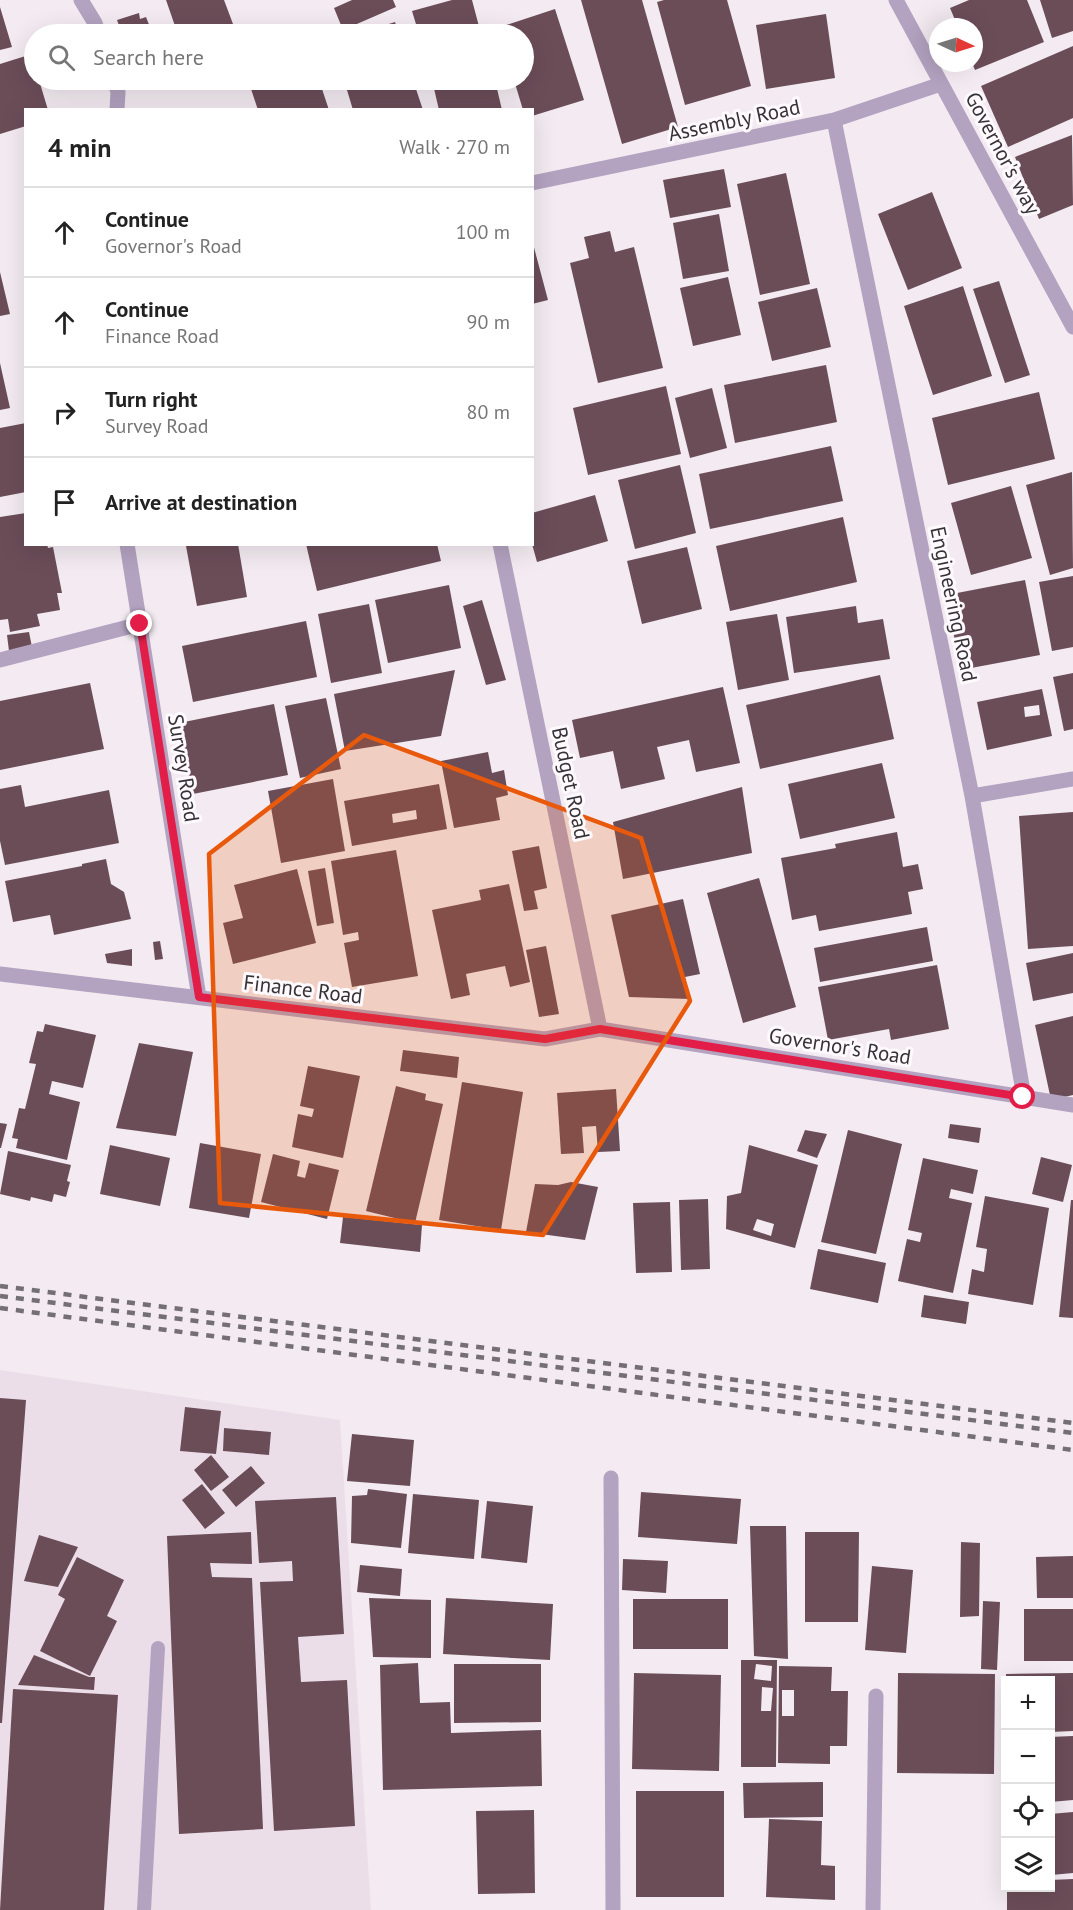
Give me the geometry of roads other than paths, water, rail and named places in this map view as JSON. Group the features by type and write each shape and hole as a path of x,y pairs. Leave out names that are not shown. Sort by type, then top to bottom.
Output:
{"street":[{"path":"81,0 95,24"},
{"name":"Governor's way","path":"896,0 1073,327"},
{"name":"Assembly Road","path":"534,183 834,120 941,84"},
{"path":"117,90 117,108"},
{"name":"Engineering Road","path":"834,120 972,796 1023,1097"},
{"name":"Survey Road","path":"127,546 199,997"},
{"name":"Budget Road","path":"500,546 600,1029"},
{"path":"0,660 140,624"},
{"path":"972,796 1073,779"},
{"name":"Finance Road","path":"0,974 545,1039 600,1029"},
{"name":"Governor's Road","path":"600,1029 1073,1105"},
{"path":"611,1478 613,1910"},
{"path":"873,1910 876,1696"}],"lane":[{"path":"144,1910 158,1648"}],"railway":[{"path":"0,1286 1073,1423"},
{"path":"0,1296 1073,1433"},
{"path":"0,1308 1073,1450"}]}
